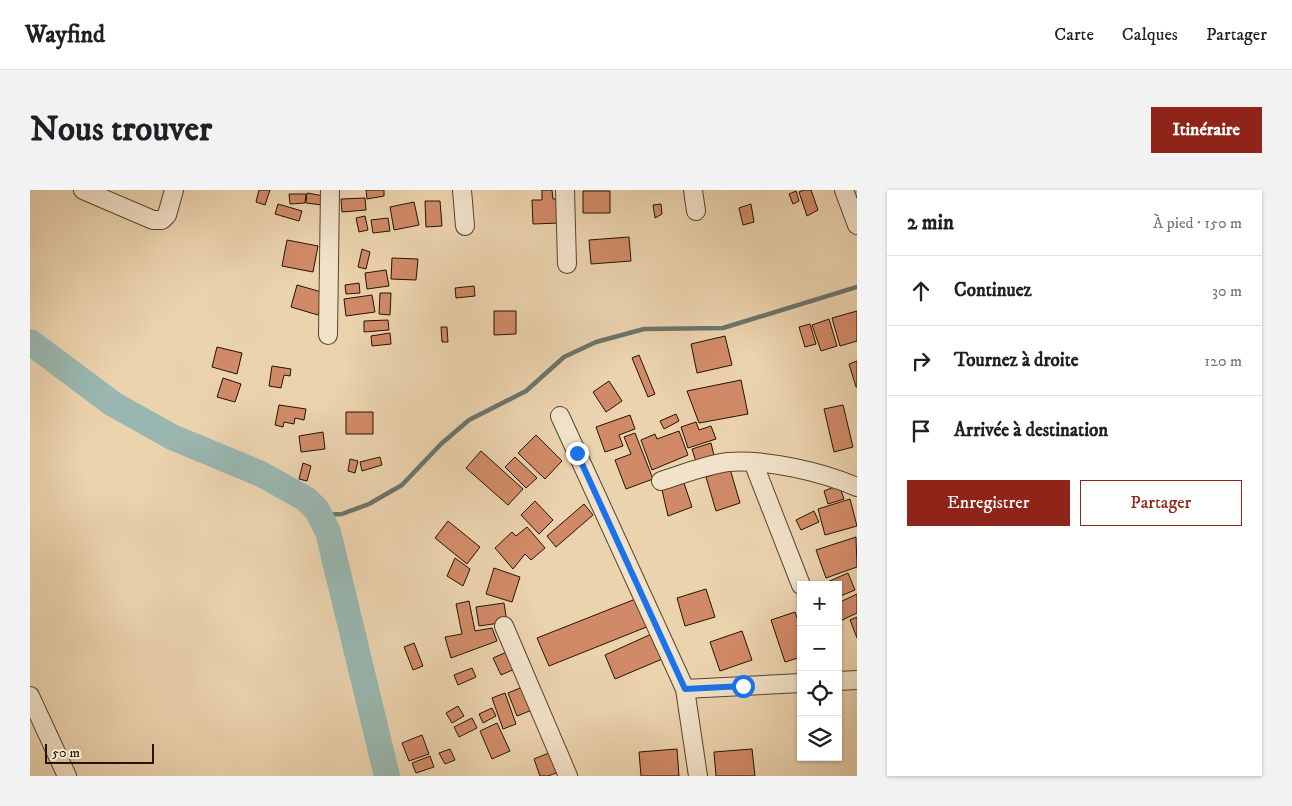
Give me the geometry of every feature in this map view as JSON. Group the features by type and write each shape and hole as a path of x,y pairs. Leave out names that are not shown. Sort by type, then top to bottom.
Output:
{"street":[{"path":"84,190 153,220 162,220 167,214 174,190"},
{"path":"328,335 330,190"},
{"path":"462,190 465,226"},
{"path":"565,190 567,264"},
{"path":"693,190 696,211"},
{"path":"844,190 857,225"},
{"path":"560,416 685,689 698,776"},
{"path":"661,481 703,467 728,462 753,462 827,475 857,487"},
{"path":"753,462 799,581"},
{"path":"504,626 568,776"},
{"path":"842,681 857,680"},
{"path":"685,689 797,683"},
{"path":"30,696 67,776"}],"building":[{"path":"259,190 270,190 265,205 256,202"},
{"path":"366,190 384,190 384,196 367,199"},
{"path":"542,190 552,190 553,199 558,199 560,223 533,224 532,200 542,200"},
{"path":"811,190 818,210 807,216 799,192"},
{"path":"583,191 610,191 610,213 583,213"},
{"path":"796,191 799,201 793,204 789,194"},
{"path":"307,193 324,196 322,205 306,203"},
{"path":"289,194 306,194 305,203 290,204"},
{"path":"365,198 366,210 342,212 341,199"},
{"path":"425,201 440,201 442,226 426,227"},
{"path":"414,202 419,225 394,230 390,207"},
{"path":"278,204 302,211 299,221 275,214"},
{"path":"661,204 662,214 655,218 653,205"},
{"path":"751,204 754,222 743,225 739,208"},
{"path":"365,216 368,230 359,232 356,218"},
{"path":"388,218 390,231 373,233 371,220"},
{"path":"629,237 631,261 591,264 589,240"},
{"path":"287,240 318,246 313,272 282,266"},
{"path":"362,249 370,252 366,269 358,267"},
{"path":"392,258 418,259 416,280 391,279"},
{"path":"386,270 389,286 367,289 365,273"},
{"path":"359,283 360,293 346,294 345,285"},
{"path":"297,285 325,293 318,315 291,307"},
{"path":"474,286 475,296 456,298 455,288"},
{"path":"380,293 391,293 390,315 379,314"},
{"path":"372,295 375,312 346,316 344,299"},
{"path":"494,311 516,311 516,334 494,335"},
{"path":"857,311 857,341 840,346 832,318"},
{"path":"829,319 837,346 821,351 812,325"},
{"path":"388,320 389,330 364,332 364,321"},
{"path":"810,324 816,344 805,347 799,327"},
{"path":"441,327 447,327 448,342 442,342"},
{"path":"390,333 391,344 372,346 371,336"},
{"path":"725,336 732,365 697,373 691,344"},
{"path":"217,347 242,353 237,374 212,367"},
{"path":"639,355 655,394 648,397 632,358"},
{"path":"857,361 857,387 856,387 849,364"},
{"path":"272,366 291,369 290,376 284,375 281,388 269,386"},
{"path":"223,378 241,384 235,402 217,397"},
{"path":"741,380 748,414 699,423 687,391"},
{"path":"609,381 622,401 606,412 593,392"},
{"path":"279,405 306,409 304,420 295,418 294,424 284,422 283,427 275,425"},
{"path":"843,405 853,447 834,452 824,409"},
{"path":"346,412 373,412 373,434 346,434"},
{"path":"676,414 679,421 664,429 660,421"},
{"path":"630,415 635,429 619,435 623,446 605,452 596,427"},
{"path":"696,422 699,430 711,426 716,439 688,448 681,427"},
{"path":"679,431 688,455 652,470 641,440 655,434 657,439"},
{"path":"323,432 325,449 301,452 299,436"},
{"path":"635,433 653,479 626,489 615,460 631,454 624,437"},
{"path":"536,435 562,461 545,479 518,453"},
{"path":"711,443 715,460 697,465 692,449"},
{"path":"481,451 523,489 508,505 466,468"},
{"path":"380,457 382,465 362,471 360,462"},
{"path":"515,457 537,478 526,488 505,467"},
{"path":"350,459 358,461 355,473 348,471"},
{"path":"303,463 311,466 307,481 299,479"},
{"path":"730,469 740,503 716,511 706,477"},
{"path":"684,483 692,507 668,516 662,490"},
{"path":"839,485 844,499 828,504 824,491"},
{"path":"850,499 857,526 825,535 818,509"},
{"path":"535,501 553,520 539,534 521,515"},
{"path":"584,504 593,515 556,547 547,536"},
{"path":"814,511 819,522 801,530 796,520"},
{"path":"448,521 480,547 467,564 435,538"},
{"path":"527,527 545,548 531,560 525,554 513,569 495,548 512,532 516,536"},
{"path":"856,537 857,567 826,578 816,550"},
{"path":"455,558 470,569 463,586 447,576"},
{"path":"494,568 520,577 512,602 486,594"},
{"path":"848,573 855,590 842,595 842,581 830,581"},
{"path":"706,589 715,617 685,626 677,598"},
{"path":"857,594 857,613 842,620 842,601"},
{"path":"638,598 649,626 549,666 537,638"},
{"path":"469,601 475,631 492,628 497,641 451,658 445,637 462,634 456,604"},
{"path":"504,603 507,622 479,626 476,607"},
{"path":"795,612 797,618 797,658 785,662 771,620"},
{"path":"857,617 857,638 850,620"},
{"path":"742,631 752,660 720,671 710,642"},
{"path":"656,632 667,657 615,679 605,655"},
{"path":"414,643 423,666 413,670 404,647"},
{"path":"518,647 526,664 501,675 493,658"},
{"path":"472,668 476,677 458,685 454,675"},
{"path":"532,683 542,706 517,716 508,693"},
{"path":"505,693 516,724 503,729 492,698"},
{"path":"458,706 464,716 452,723 446,713"},
{"path":"492,708 496,716 483,723 479,714"},
{"path":"472,718 477,728 459,737 454,727"},
{"path":"497,723 510,751 492,759 480,731"},
{"path":"422,735 429,754 409,761 402,743"},
{"path":"564,747 572,767 548,776 540,776 534,759"},
{"path":"450,749 455,760 445,764 439,753"},
{"path":"677,749 679,776 641,776 639,752"},
{"path":"752,749 755,776 716,776 714,752"},
{"path":"430,756 434,767 416,773 412,763"}],"waterway":[{"path":"320,515 342,514 369,504 402,485 441,444 469,420 526,391 564,357 596,342 644,329 723,328 857,287"},
{"path":"30,342 113,404 172,437 261,474 306,499 317,510 328,532 387,776"}],"route":[{"path":"577,453 685,689 743,686"}]}
